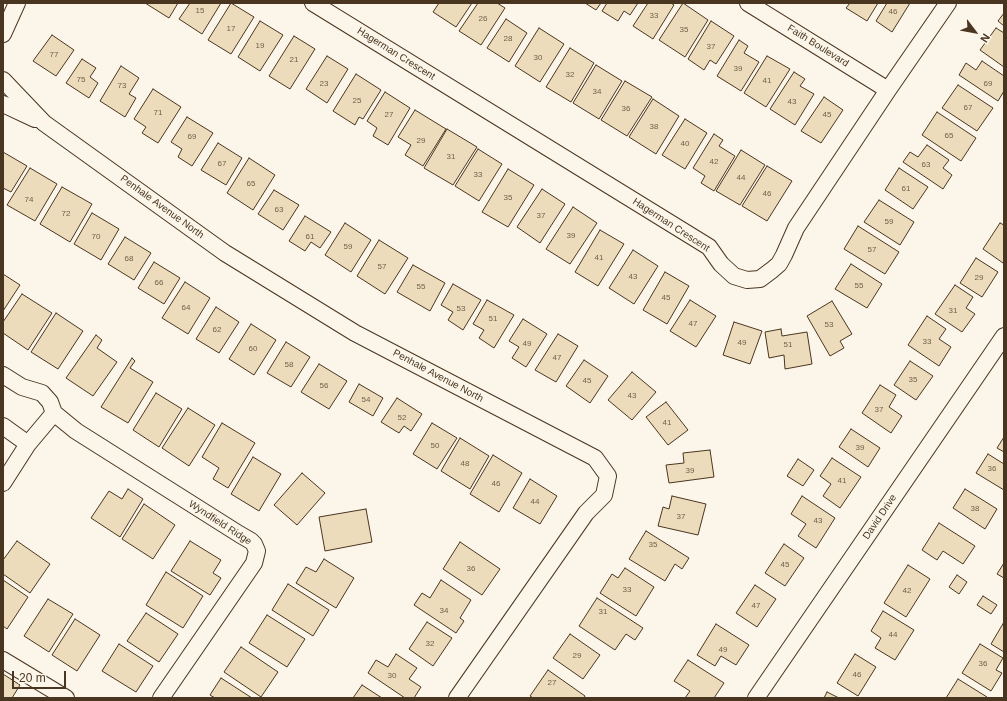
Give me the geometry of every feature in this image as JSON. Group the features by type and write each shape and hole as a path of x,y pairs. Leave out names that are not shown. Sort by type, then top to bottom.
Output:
{"street":[{"path":"3,34 17,3"},
{"name":"Hagerman Crescent","path":"313,3 710,247 721,264 734,276 747,280 760,278 779,264 796,228 948,3"},
{"name":"Faith Boulevard","path":"748,3 888,90"},
{"name":"Penhale Avenue North","path":"3,80 44,123 225,253 355,333 595,458 608,476 604,495 586,513 458,698"},
{"name":"Penhale Avenue North","path":"3,104 44,123"},
{"name":"David Drive","path":"756,698 1004,336"},
{"name":"Wyndfield Ridge","path":"3,375 22,387 42,393 50,402 54,413 76,431 239,534 251,540 254,544 257,551 254,563 161,698"},
{"path":"3,483 28,444 54,413"},
{"path":"3,426 28,444"},
{"path":"3,660 66,698"}],"building":[{"path":"145,3 178,3 169,18"},
{"path":"190,3 221,3 202,34 179,19"},
{"path":"231,3 254,17 231,54 208,40"},
{"path":"439,3 472,3 456,27 433,12"},
{"path":"478,3 497,3 505,8 481,45 459,31"},
{"path":"585,3 601,3 596,10"},
{"path":"607,3 638,3 630,15 624,11 618,21 602,11"},
{"path":"648,3 671,3 674,5 653,39 633,26"},
{"path":"683,3 708,20 685,57 659,40"},
{"path":"850,3 878,3 867,21 846,8"},
{"path":"887,3 910,3 892,32 876,21"},
{"path":"1004,13 1004,26 998,21"},
{"path":"506,19 527,33 509,62 487,48"},
{"path":"260,21 283,35 260,71 238,57"},
{"path":"711,21 734,36 716,64 710,60 704,70 688,59"},
{"path":"539,28 564,44 540,82 515,66"},
{"path":"996,28 1004,33 1004,67 980,50"},
{"path":"52,35 74,50 56,76 33,61"},
{"path":"294,36 315,49 290,89 269,76"},
{"path":"739,40 748,46 744,53 759,62 741,91 717,76"},
{"path":"570,48 594,63 571,102 546,87"},
{"path":"327,56 348,69 327,103 306,89"},
{"path":"767,56 790,69 766,107 744,93"},
{"path":"82,59 96,68 90,77 98,83 89,98 66,83"},
{"path":"982,61 1004,76 1004,91 998,101 959,75 966,63 976,70"},
{"path":"596,65 622,81 599,119 573,103"},
{"path":"121,66 139,78 129,94 136,98 125,117 100,101"},
{"path":"794,72 805,79 800,86 814,94 795,125 770,109"},
{"path":"356,74 381,90 363,119 359,117 355,125 333,111"},
{"path":"625,81 652,97 627,136 601,120"},
{"path":"958,85 993,108 977,131 942,108"},
{"path":"153,89 181,107 158,143 142,133 146,127 134,119"},
{"path":"385,92 410,108 388,145 373,136 377,128 367,121"},
{"path":"824,97 843,110 821,143 801,131"},
{"path":"653,99 679,116 656,154 629,137"},
{"path":"415,110 446,129 423,166 405,155 411,145 398,137"},
{"path":"937,112 976,138 961,161 922,135"},
{"path":"187,117 213,133 192,166 178,157 182,149 171,142"},
{"path":"685,119 707,133 685,169 662,155"},
{"path":"447,129 477,147 453,185 424,168"},
{"path":"714,134 723,140 719,146 735,156 714,191 701,183 705,176 693,168"},
{"path":"218,143 242,158 226,185 201,170"},
{"path":"927,145 949,160 943,168 952,175 943,189 903,162 910,152 918,157"},
{"path":"478,149 502,164 479,201 455,186"},
{"path":"741,150 765,165 740,205 716,191"},
{"path":"3,152 27,166 11,192 3,188"},
{"path":"249,158 275,175 253,210 227,193"},
{"path":"767,166 792,181 767,221 742,206"},
{"path":"30,168 57,184 35,221 7,205"},
{"path":"899,168 928,187 913,209 885,190"},
{"path":"508,169 534,185 508,227 482,212"},
{"path":"62,187 92,204 70,242 40,224"},
{"path":"542,189 565,204 540,243 517,227"},
{"path":"274,190 299,205 283,230 258,214"},
{"path":"879,200 914,222 900,245 864,222"},
{"path":"573,207 597,223 570,264 546,249"},
{"path":"92,213 119,229 101,260 74,244"},
{"path":"305,216 331,232 320,248 311,242 305,251 289,241"},
{"path":"345,223 371,240 351,272 325,255"},
{"path":"1000,223 1004,225 1003,263 983,249"},
{"path":"858,226 899,252 885,274 844,249"},
{"path":"600,230 624,244 598,286 575,272"},
{"path":"125,237 151,253 134,280 108,264"},
{"path":"379,240 408,258 385,294 357,276"},
{"path":"633,250 658,266 634,304 609,288"},
{"path":"976,258 998,272 982,297 960,283"},
{"path":"154,262 180,278 164,304 138,288"},
{"path":"851,264 882,284 867,308 835,289"},
{"path":"413,265 445,283 430,311 397,292"},
{"path":"665,272 689,286 667,324 643,310"},
{"path":"3,274 20,285 3,311"},
{"path":"185,282 210,298 188,334 162,318"},
{"path":"453,284 481,300 463,330 448,320 453,312 441,305"},
{"path":"955,285 973,297 966,308 975,314 962,332 935,314"},
{"path":"22,294 52,313 28,350 3,333 3,322"},
{"path":"487,300 514,315 494,348 479,338 484,330 473,324"},
{"path":"690,300 716,316 696,347 670,331"},
{"path":"832,301 852,334 840,341 844,348 830,356 807,316"},
{"path":"216,307 239,322 219,353 196,339"},
{"path":"56,313 83,331 58,369 31,352"},
{"path":"927,316 946,329 939,339 951,347 939,366 908,345"},
{"path":"523,319 547,334 526,367 512,358 519,347 509,341"},
{"path":"734,322 762,331 750,364 723,355"},
{"path":"251,324 276,340 254,375 229,359"},
{"path":"781,329 782,336 807,332 812,364 785,369 784,355 769,358 765,332"},
{"path":"558,334 578,346 556,382 535,370"},
{"path":"96,335 102,340 97,348 117,362 93,396 66,378"},
{"path":"286,342 310,357 291,387 267,373"},
{"path":"132,358 135,361 130,368 153,382 128,423 101,407"},
{"path":"584,360 608,376 590,403 566,386"},
{"path":"910,361 933,376 916,400 894,385"},
{"path":"319,364 347,381 329,409 301,392"},
{"path":"632,372 656,392 632,420 608,400"},
{"path":"359,384 383,398 373,416 349,402"},
{"path":"880,385 896,395 889,407 902,416 891,433 862,413"},
{"path":"156,393 182,409 159,447 133,430"},
{"path":"397,398 422,414 411,431 404,426 399,433 381,422"},
{"path":"666,402 688,430 668,445 646,417"},
{"path":"188,408 215,425 189,466 162,448"},
{"path":"222,423 255,443 228,488 213,479 219,468 202,457"},
{"path":"432,423 457,438 437,469 413,454"},
{"path":"851,429 880,448 868,467 839,447"},
{"path":"1004,437 1004,452 997,448"},
{"path":"460,438 489,456 470,489 441,471"},
{"path":"710,450 714,477 669,483 666,465 684,463 683,453"},
{"path":"988,454 1004,464 1004,490 976,473"},
{"path":"493,455 522,473 499,512 470,494"},
{"path":"253,457 281,474 259,511 231,494"},
{"path":"832,458 861,477 840,508 823,496 831,484 820,476"},
{"path":"798,459 814,470 803,486 787,476"},
{"path":"302,473 325,493 297,525 274,505"},
{"path":"530,479 557,496 540,524 513,508"},
{"path":"128,489 143,499 120,537 91,518 109,491 122,499"},
{"path":"965,489 997,509 985,529 953,508"},
{"path":"672,496 706,504 698,535 658,526 663,507 669,509"},
{"path":"802,496 835,518 816,548 798,536 806,524 791,514"},
{"path":"144,504 175,525 153,559 122,539"},
{"path":"366,509 372,542 325,551 319,517"},
{"path":"939,523 975,546 963,564 943,551 937,560 922,550"},
{"path":"646,531 689,558 682,569 675,564 665,581 629,559"},
{"path":"17,541 50,564 30,593 3,574 3,560"},
{"path":"190,541 221,560 213,573 221,578 210,595 171,571"},
{"path":"460,542 500,569 482,595 443,569"},
{"path":"784,544 804,558 785,586 765,573"},
{"path":"324,559 354,578 336,608 296,583 306,567 316,572"},
{"path":"1004,563 1004,578 997,574"},
{"path":"908,565 930,579 906,617 884,603"},
{"path":"625,568 654,587 636,616 600,593 612,574 618,578"},
{"path":"166,572 203,596 183,628 146,605"},
{"path":"957,575 967,582 959,594 949,587"},
{"path":"3,580 28,597 7,629 3,626"},
{"path":"441,580 471,600 460,618 464,621 456,633 414,605 422,593 430,598"},
{"path":"288,584 329,610 313,636 272,610"},
{"path":"755,585 776,599 757,627 736,613"},
{"path":"983,596 997,605 991,614 977,605"},
{"path":"597,598 643,628 635,640 626,634 615,650 579,626"},
{"path":"48,599 73,614 49,652 24,636"},
{"path":"883,611 914,630 895,660 875,648 881,638 871,631"},
{"path":"146,613 178,634 159,662 127,641"},
{"path":"267,615 305,639 287,667 249,643"},
{"path":"75,619 100,635 77,671 52,655"},
{"path":"427,622 452,638 433,666 409,649"},
{"path":"1004,622 1004,652 991,644"},
{"path":"716,624 749,645 736,665 721,656 715,666 697,655"},
{"path":"570,634 600,655 583,679 553,658"},
{"path":"119,644 153,666 136,692 102,671"},
{"path":"980,644 1003,658 996,670 1002,673 991,691 962,673"},
{"path":"241,647 278,672 261,697 224,672"},
{"path":"396,654 417,668 409,679 421,687 414,698 405,698 368,673 376,660 388,667"},
{"path":"855,654 876,667 858,696 837,683"},
{"path":"688,660 724,683 714,698 685,698 690,691 674,681"},
{"path":"548,670 585,696 584,698 533,698 530,696"},
{"path":"3,674 20,685 12,698 3,698"},
{"path":"221,678 252,698 215,698 210,695"},
{"path":"958,679 987,697 946,698"},
{"path":"362,685 382,698 353,698"},
{"path":"827,692 839,698 824,698"}]}
